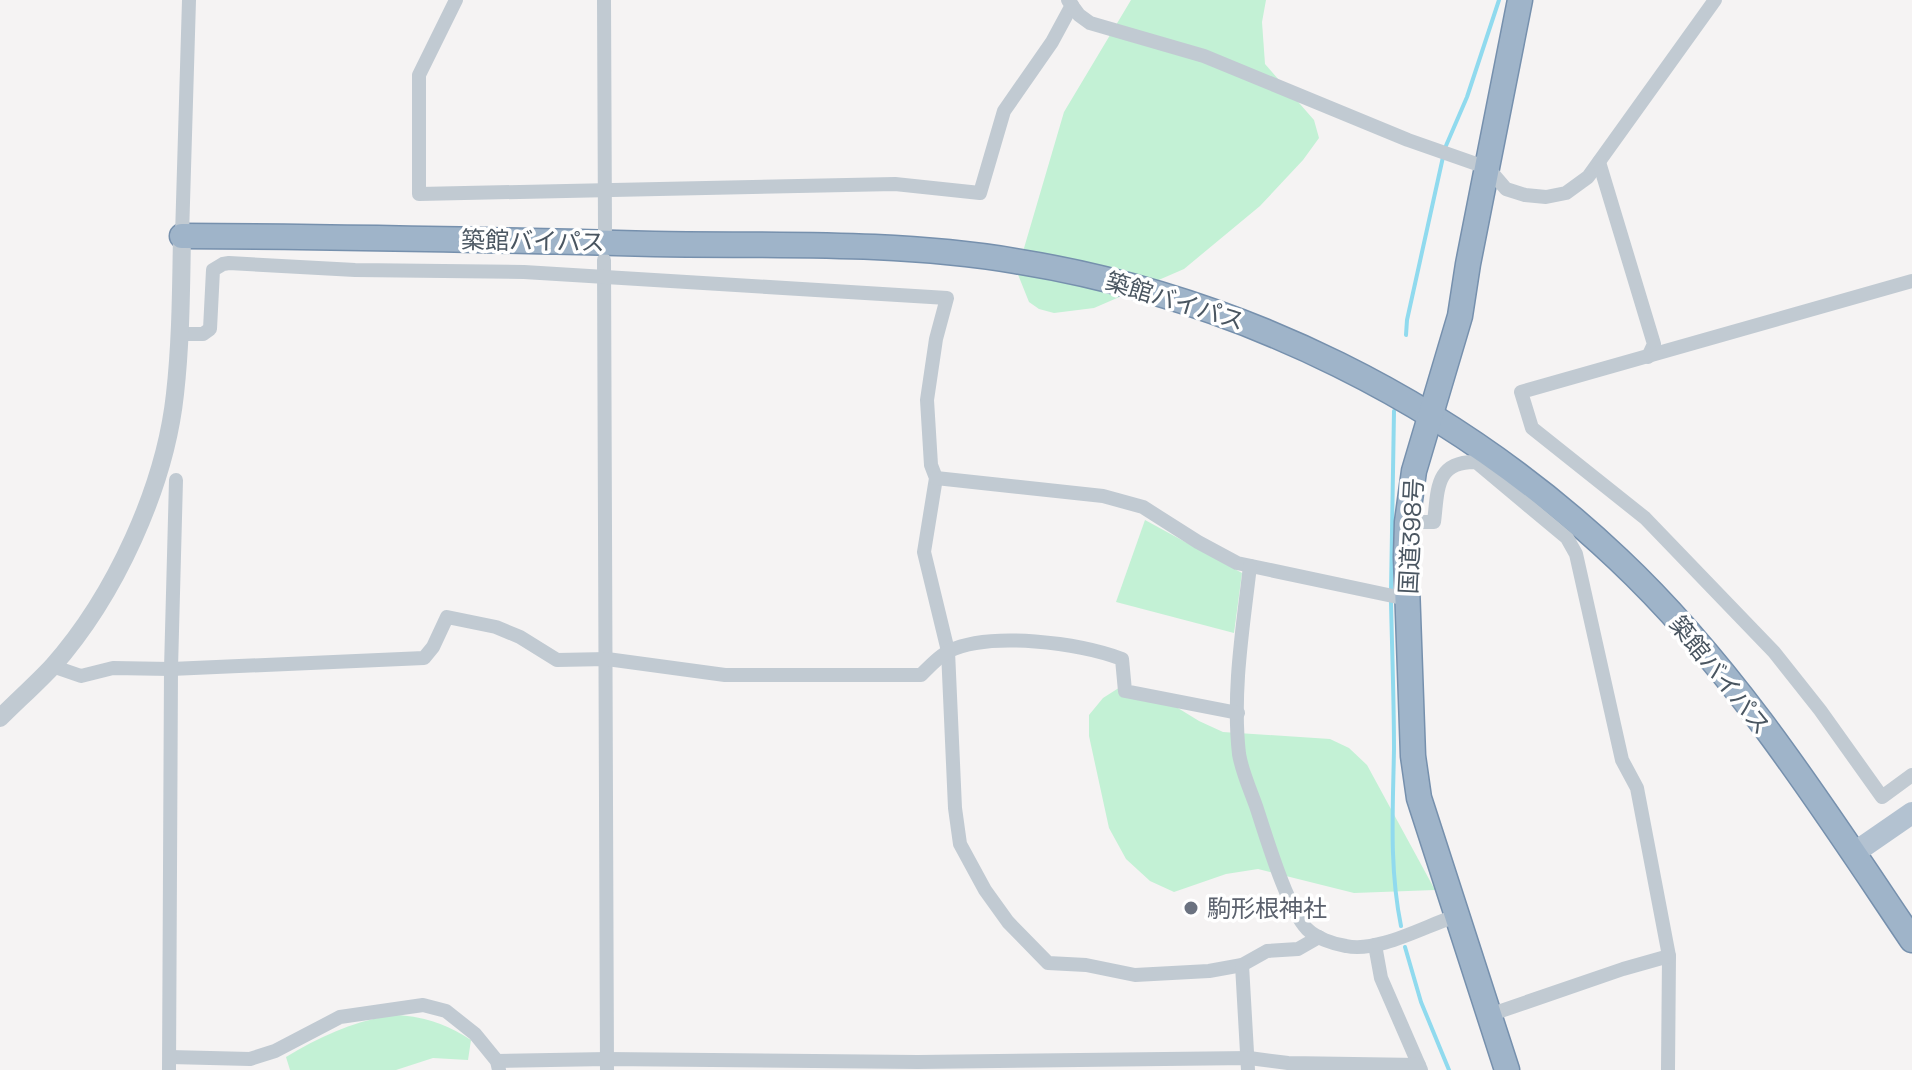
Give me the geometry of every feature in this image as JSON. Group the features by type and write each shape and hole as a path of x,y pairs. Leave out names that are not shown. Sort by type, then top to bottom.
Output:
{"highway":[{"name":"国道398号","path":"1507,1070 1419,798 1401,598 1414,471 1460,316 1520,0"},
{"name":"築館バイパス","path":"182,236 854,248 1013,260 1153,291 1253,325 1347,368 1431,415 1477,445 1569,514 1621,561 1661,603 1751,711 1854,853 1912,940"}],"main road":[{"path":"1854,853 1912,813"}],"street":[{"path":"0,718 52,666 100,600 134,538 168,433 175,396 180,334 189,0"},
{"path":"456,0 419,75 419,194 895,184 980,193 1004,111 1076,5 1090,23 1204,56 1488,168 1506,189 1546,197 1566,193 1588,177 1715,0"},
{"path":"604,0 605,230"},
{"path":"1599,162 1654,344 1648,357"},
{"path":"604,260 607,1065"},
{"path":"180,334 203,334 210,329 212,275 213,270 223,264 355,270 524,272 947,298 936,339 927,400 931,465 936,478 924,552 948,651 960,844 985,890 1008,922 1048,963 1086,965 1135,975 1209,971 1242,965 1267,951 1298,949 1319,937"},
{"path":"1912,281 1521,392 1532,428 1645,518 1774,652 1882,797 1912,775"},
{"path":"1407,522 1434,522 1438,488 1444,472 1458,462 1476,462 1567,538 1576,554 1622,760 1637,788 1669,956 1668,1070"},
{"path":"936,478 1103,496 1143,507 1237,563 1401,598"},
{"path":"176,480 171,669 170,1063 250,1059 275,1051 340,1017 423,1005 446,1011 475,1034 498,1066 933,1062 1288,1063 1420,1068 1381,978 1375,945"},
{"path":"1250,566 1238,713 1239,755 1264,833 1298,916 1308,931 1349,947 1375,945 1456,916"},
{"path":"52,666 81,676 113,668 171,669 424,658 433,647 447,617 496,627 520,637 557,660 607,659 725,675 921,675 948,651 980,643 1038,640 1101,651 1122,659 1125,691 1238,713"},
{"path":"1489,1015 1669,956"},
{"path":"1242,965 1248,1064"}],"green space":[{"path":"1131,0 1266,0 1262,22 1265,64 1314,120 1319,138 1260,206 1184,269 1094,308 1054,313 1039,309 1029,302 1017,272 1064,112"},
{"path":"1145,520 1242,573 1234,633 1116,602"},
{"path":"1125,684 1160,697 1223,732 1330,739 1349,748 1367,765 1435,890 1354,893 1258,869 1226,874 1174,892 1150,881 1126,859 1109,828 1089,736 1089,715 1103,698"},
{"path":"394,1015 425,1019 462,1034 471,1040 468,1060 433,1058 396,1070 290,1070 286,1057 312,1042 351,1025"}],"waterway":[{"path":"1445,148 1467,97 1499,0"},
{"path":"1406,335 1443,157"},
{"path":"1391,592 1394,411"},
{"path":"1391,601 1393,860 1401,926"},
{"path":"1405,947 1421,1002 1449,1070"}],"place":[{"name":"駒形根神社","path":"1191,908"}]}
